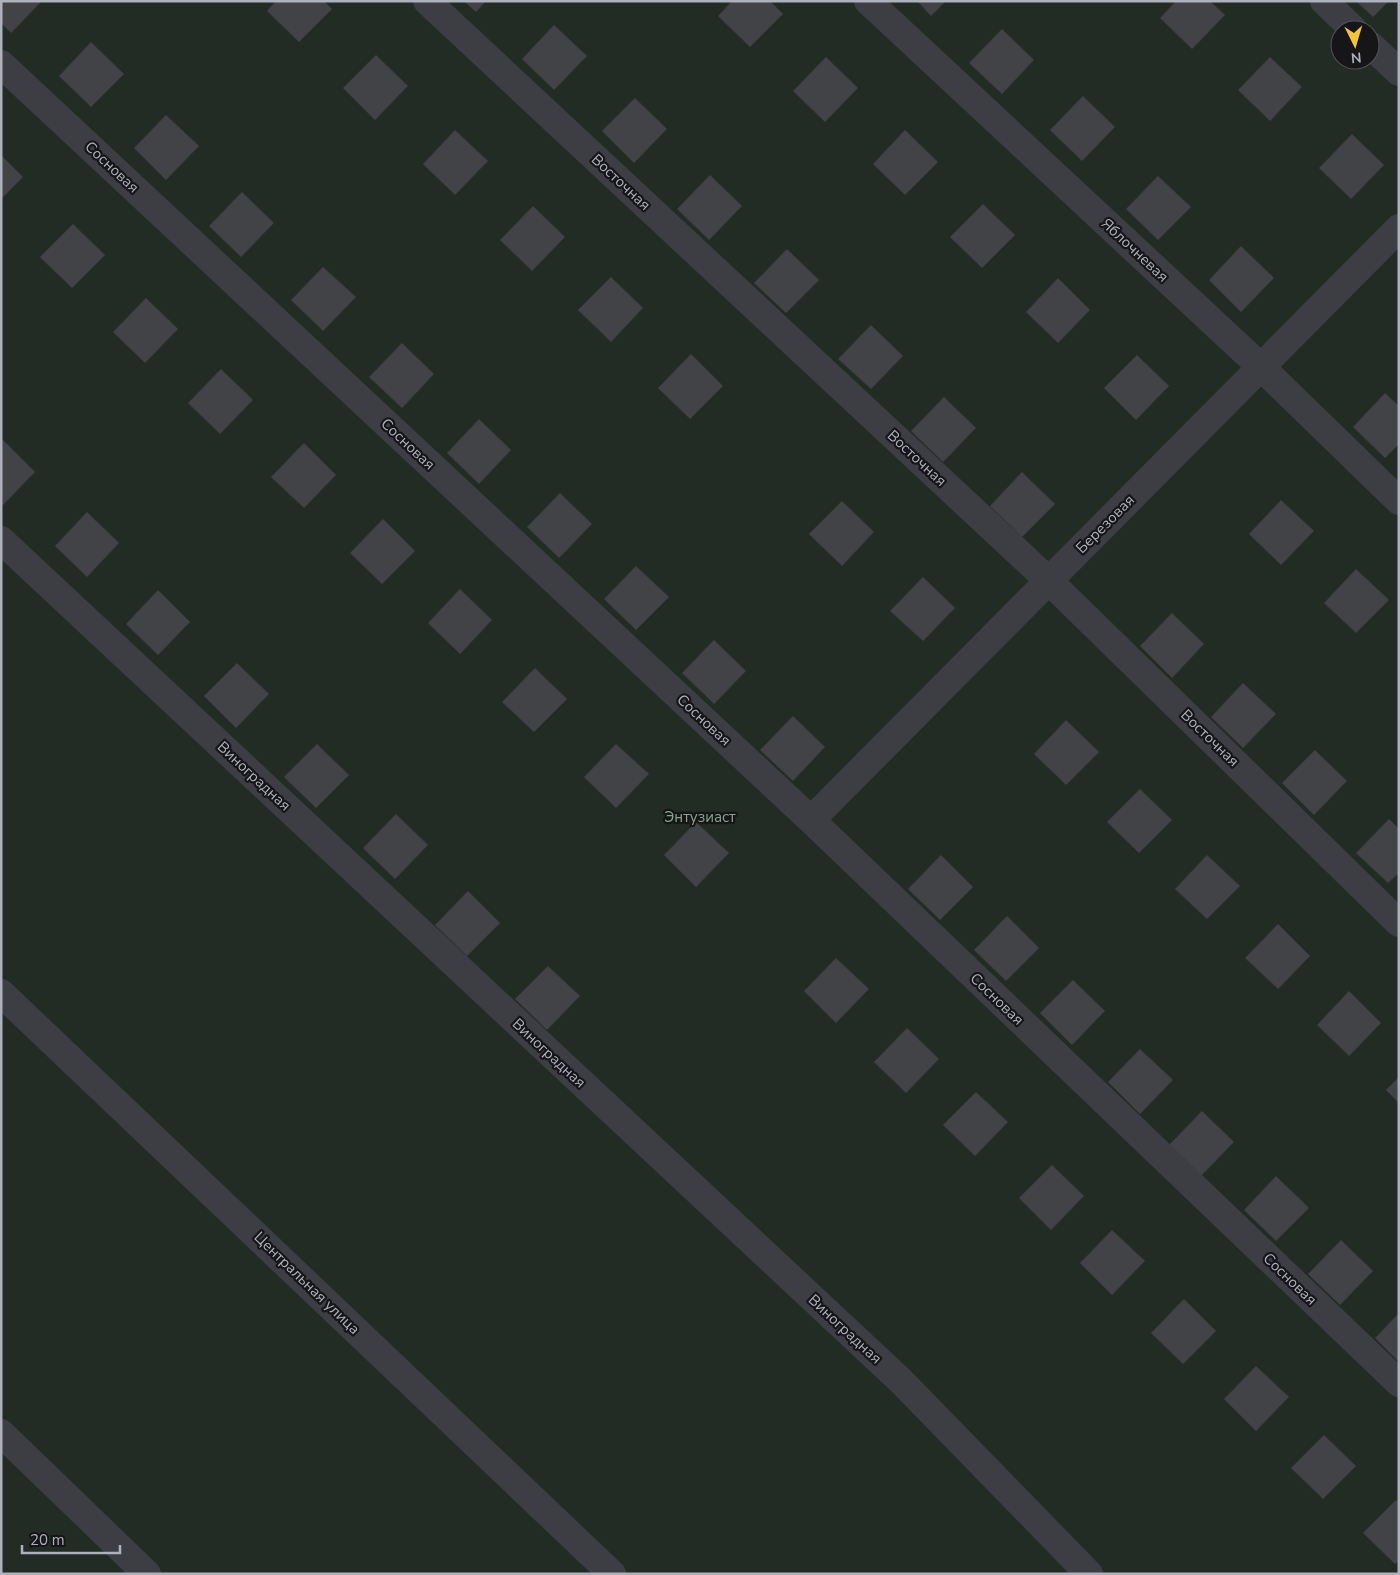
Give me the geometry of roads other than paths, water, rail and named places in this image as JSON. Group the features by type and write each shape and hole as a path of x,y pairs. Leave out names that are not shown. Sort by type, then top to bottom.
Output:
{"street":[{"name":"Восточная","path":"428,1 1049,581 1399,923"},
{"name":"Яблочневая","path":"868,1 1261,367 1399,502"},
{"path":"1324,1 1344,20"},
{"path":"1380,54 1399,72"},
{"name":"Сосновая","path":"1,64 811,820 1399,1383"},
{"name":"Березовая","path":"811,820 1399,228"},
{"name":"Виноградная","path":"1,540 901,1382 1089,1574"},
{"name":"Центральная улица","path":"1,993 612,1574"},
{"path":"1,1433 147,1574"}],"park label":[{"name":"Энтузиаст","path":"700,817"}]}
